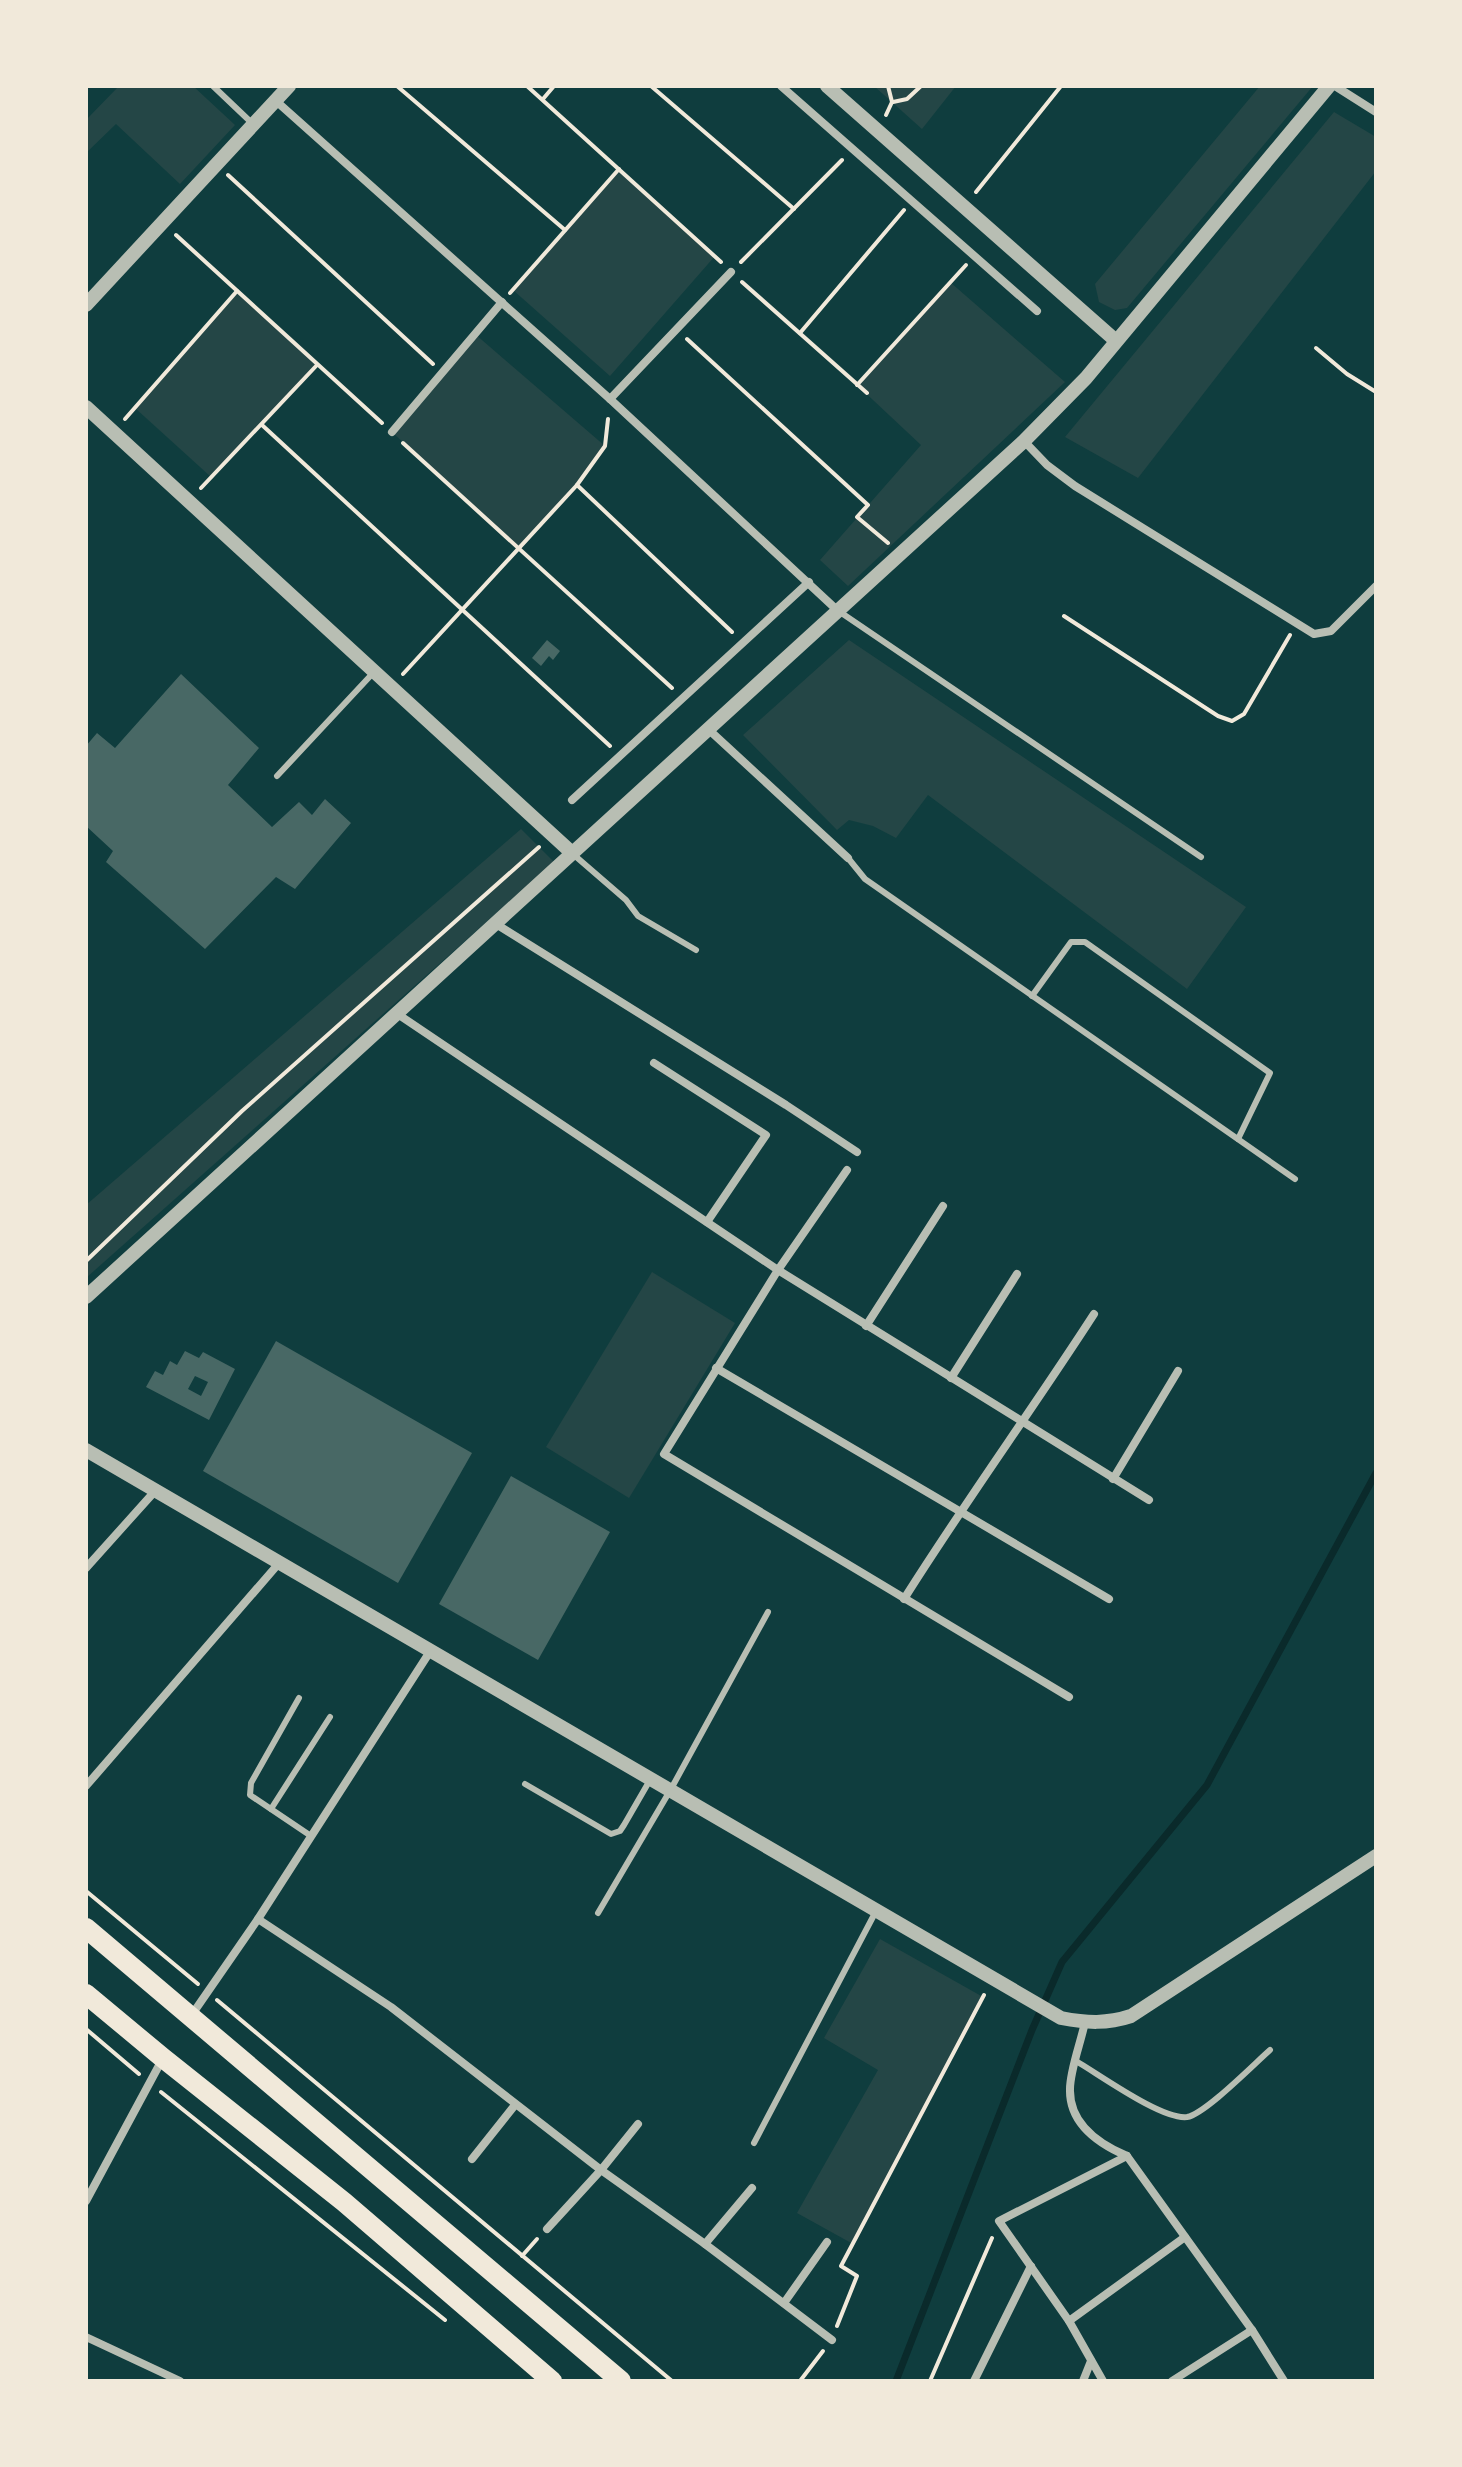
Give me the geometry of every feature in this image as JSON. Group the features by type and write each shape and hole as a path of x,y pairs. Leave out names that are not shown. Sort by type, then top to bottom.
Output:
{"main road":[{"path":"86,1928 621,2381"},
{"path":"86,1994 344,2202 552,2381"}],"street":[{"path":"86,305 289,86"},
{"path":"781,86 1037,311"},
{"path":"827,86 1115,340"},
{"path":"86,1297 1024,441 1086,378 1329,86"},
{"path":"1335,86 1376,112"},
{"path":"276,101 610,399 837,610"},
{"path":"610,399 731,272"},
{"path":"392,432 502,302"},
{"path":"86,407 571,852"},
{"path":"1024,441 1047,465 1075,486 1314,634 1331,631 1376,586"},
{"path":"572,800 809,582"},
{"path":"707,728 848,858"},
{"path":"496,924 857,1152"},
{"path":"396,1013 778,1270 1149,1500"},
{"path":"654,1063 766,1135 707,1222"},
{"path":"847,1170 778,1270 664,1454 1069,1697"},
{"path":"866,1326 943,1206"},
{"path":"951,1378 1017,1274"},
{"path":"904,1599 959,1511 1023,1424 1094,1314"},
{"path":"716,1368 1109,1599"},
{"path":"1113,1479 1178,1371"},
{"path":"86,1450 1061,2018 1110,2023 1148,2008 1376,1856"},
{"path":"86,1568 156,1490"},
{"path":"86,1786 280,1562"},
{"path":"190,2016 258,1919 431,1650"},
{"path":"258,1919 391,2007 601,2170 832,2340"},
{"path":"1085,2022 1069,2089 1073,2106 1088,2134 1101,2145 1127,2156 1252,2330 1284,2381"},
{"path":"86,2201 163,2058"},
{"path":"472,2159 515,2105"},
{"path":"547,2229 638,2124"},
{"path":"1103,2381 1069,2321 999,2221 1127,2156"},
{"path":"705,2244 752,2188"},
{"path":"1069,2321 1185,2237"},
{"path":"784,2303 827,2242"},
{"path":"974,2381 1031,2266"},
{"path":"1172,2381 1252,2330"},
{"path":"86,2337 180,2381"},
{"path":"1083,2381 1091,2361"}],"lane":[{"path":"213,86 254,125"},
{"path":"837,610 1201,857"},
{"path":"277,776 374,672"},
{"path":"571,852 626,900 638,916 696,950"},
{"path":"848,858 865,879 1295,1179"},
{"path":"1032,996 1071,942 1085,942 1270,1073 1238,1139"},
{"path":"598,1913 671,1789 768,1612"},
{"path":"299,1698 251,1783 250,1795 311,1836"},
{"path":"271,1809 330,1717"},
{"path":"525,1784 611,1834 620,1831 651,1778"},
{"path":"754,2143 877,1910"},
{"path":"1076,2061 1161,2112 1188,2117 1218,2096 1270,2050"}],"path":[{"path":"397,86 565,230"},
{"path":"527,86 867,393"},
{"path":"542,100 554,86"},
{"path":"651,86 794,209"},
{"path":"878,131 892,102 888,86"},
{"path":"892,102 907,99 921,86"},
{"path":"988,176 1061,86"},
{"path":"731,272 853,149"},
{"path":"217,164 441,371"},
{"path":"502,302 619,169"},
{"path":"800,333 913,200"},
{"path":"162,223 683,698"},
{"path":"857,385 975,255"},
{"path":"114,433 237,291"},
{"path":"676,329 868,505 857,517 900,553"},
{"path":"1316,348 1354,379 1376,392"},
{"path":"188,501 317,365"},
{"path":"391,687 577,485 605,446 610,399"},
{"path":"262,425 620,756"},
{"path":"577,485 743,643"},
{"path":"1064,616 1218,716 1232,721 1244,714 1297,623"},
{"path":"86,1261 242,1111 552,835"},
{"path":"86,1891 672,2381"},
{"path":"800,2381 832,2340 857,2276 841,2266 993,1977"},
{"path":"86,2029 452,2326"},
{"path":"930,2381 999,2221"},
{"path":"522,2256 547,2229"}],"shaded area":[{"path":"119,86 193,86 235,125 180,184 116,124 86,153 86,120"},
{"path":"874,86 956,86 922,129"},
{"path":"1260,86 1313,86 1127,308 1115,310 1099,302 1095,284"},
{"path":"1334,112 1376,137 1376,171 1138,478 1065,437"},
{"path":"619,169 715,256 610,376 513,290"},
{"path":"950,282 1065,382 848,586 820,560 921,445 857,385"},
{"path":"237,291 317,365 211,477 135,408"},
{"path":"475,334 605,446 577,485 517,549 392,432"},
{"path":"849,640 1246,907 1187,989 928,795 896,838 873,826 849,820 837,830 743,735"},
{"path":"521,829 554,862 86,1278 86,1205"},
{"path":"652,1272 735,1323 629,1498 546,1447"},
{"path":"880,1939 983,1997 853,2244 797,2213 878,2070 824,2038"}],"building":[{"path":"547,640 560,651 553,660 549,656 541,666 532,658"},
{"path":"181,674 259,748 228,785 272,827 299,802 312,815 325,799 351,823 295,889 276,877 205,949 106,862 113,851 86,826 86,746 97,733 115,748"},
{"path":"276,1341 472,1453 398,1583 203,1471"},
{"path":"185,1351 199,1358 203,1352 235,1369 209,1420 146,1387 155,1371 163,1375 170,1361 177,1365","holes":["195,1376 208,1382 201,1396 188,1389"]},
{"path":"511,1476 610,1532 538,1660 439,1604"}],"waterway":[{"path":"896,2381 1032,2030 1062,1962 1207,1785 1376,1473"}]}
